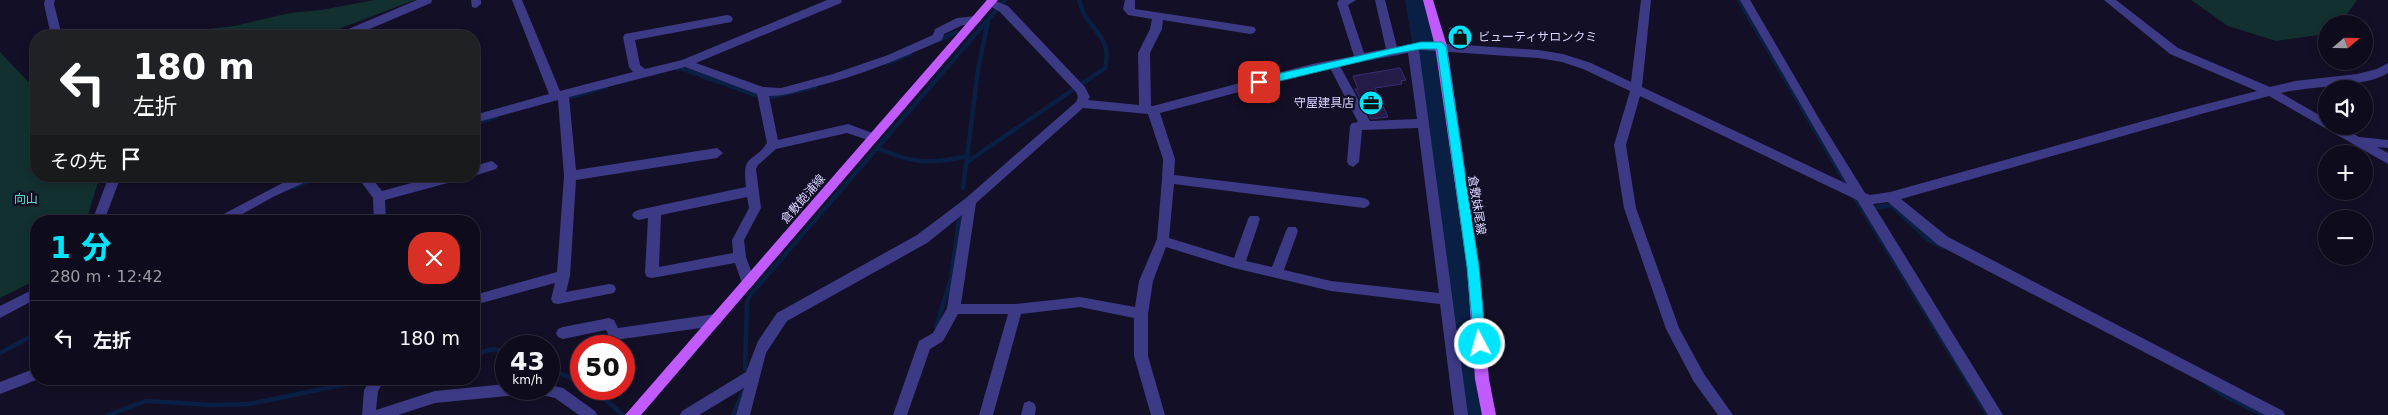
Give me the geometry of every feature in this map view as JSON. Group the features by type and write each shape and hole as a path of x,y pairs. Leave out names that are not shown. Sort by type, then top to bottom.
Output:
{"main road":[{"name":"倉敷妹尾線","path":"1428,0 1438,46 1473,267 1482,379 1489,415"},
{"name":"倉敷飽浦線","path":"632,415 976,20 993,4"}],"street":[{"path":"50,0 49,4 56,30"},
{"path":"357,30 427,0"},
{"path":"516,0 559,95 570,176 563,276 558,299 609,289"},
{"path":"480,117 685,63 837,0"},
{"path":"993,4 1012,0"},
{"path":"1130,0 1128,9 1132,12 1250,30"},
{"path":"1351,0 1342,3 1360,58"},
{"path":"1380,0 1392,50"},
{"path":"1646,0 1636,90 1620,145 1630,208 1673,329 1699,378 1726,415"},
{"path":"1745,0 1860,197 1996,415"},
{"path":"2109,0 2174,50 2271,92 2318,119"},
{"path":"743,415 750,397 752,375 773,327 782,317 922,239 970,201 1081,104 1084,97 1079,88 993,4"},
{"path":"1158,16 1156,29 1144,53 1149,110 1169,159 1168,178 1162,241 1146,281 1141,314 1141,356 1158,415"},
{"path":"642,74 635,67 629,37 727,19"},
{"path":"685,63 762,91 781,92 860,70 938,37 939,32 961,21 976,20"},
{"path":"1081,104 1149,110 1333,63 1417,46 1438,46 1563,58 1586,66 1869,200 1890,197 2033,158 2150,122 2295,85 2357,78 2381,72 2388,67"},
{"path":"1417,46 1423,123 1461,415"},
{"path":"1333,63 1366,126"},
{"path":"762,91 772,146"},
{"path":"1353,162 1356,126 1423,123"},
{"path":"748,282 740,257 738,240 754,208 750,169 753,162 772,146 848,128 874,138"},
{"path":"2345,135 2388,159"},
{"path":"2353,140 2388,144"},
{"path":"570,176 717,153"},
{"path":"480,169 492,166"},
{"path":"1168,178 1364,203"},
{"path":"100,215 113,182"},
{"path":"230,215 296,182"},
{"path":"368,182 379,197 380,215"},
{"path":"379,197 433,182"},
{"path":"638,215 752,192"},
{"path":"1890,197 1943,241 2278,415"},
{"path":"900,415 924,346 938,337 954,308 970,201"},
{"path":"655,211 652,273 740,257"},
{"path":"1238,264 1254,219"},
{"path":"1276,273 1292,230"},
{"path":"1162,241 1238,264 1331,286 1445,299"},
{"path":"480,298 563,276"},
{"path":"0,312 30,296"},
{"path":"954,308 1016,309 1080,302 1141,314"},
{"path":"986,415 1016,309"},
{"path":"563,333 609,324 615,334 715,320"},
{"path":"687,415 752,375"},
{"path":"0,388 30,376"},
{"path":"369,415 371,390 374,385"},
{"path":"379,415 435,397 495,391"},
{"path":"560,393 590,415"}],"green space":[{"path":"374,0 415,0 336,30 199,30 234,26 290,13 321,10"},
{"path":"2191,0 2357,0 2346,15 2318,15 2318,35 2276,41 2228,26"},
{"name":"向山","path":"0,52 30,84 30,182 98,182 88,215 30,215 30,283 0,298"}],"building":[{"name":"ビューティサロンクミ","path":"1450,28 1467,29 1469,43 1452,42"},
{"name":"守屋建具店","path":"1400,68 1406,80 1401,81 1402,84 1375,88 1388,117 1371,119 1355,89 1358,89 1353,76"}],"waterway":[{"path":"877,148 1005,0"},
{"path":"967,162 1105,68 1106,47 1087,19 1079,0"},
{"path":"1416,0 1427,51 1444,155 1474,415"},
{"path":"1739,0 1849,188"},
{"path":"963,188 978,70 988,21"},
{"path":"937,41 956,32"},
{"path":"887,63 910,54"},
{"path":"677,69 680,68 755,95"},
{"path":"566,98 606,87"},
{"path":"770,97 815,87"},
{"path":"480,122 497,116"},
{"path":"745,369 747,302 750,295 877,148"},
{"path":"877,148 901,157 921,161 942,161 967,156"},
{"path":"294,187 306,182"},
{"path":"1853,194 1988,415"},
{"path":"1878,207 1891,205 1929,240 1943,247"},
{"path":"936,327 951,279 960,212"},
{"path":"0,353 30,337"},
{"path":"480,352 495,349"},
{"path":"560,373 570,378"},
{"path":"2207,384 2227,397 2263,415"},
{"path":"108,415 146,401 214,405 250,404 342,385"},
{"path":"733,415 743,392"},
{"path":"606,400 623,415"}],"place":[{"name":"ビューティサロンクミ","path":"1460,37"},
{"name":"守屋建具店","path":"1371,103"}],"route":[{"path":"1259,82 1392,50 1421,46 1441,46 1473,267 1480,344"}]}
